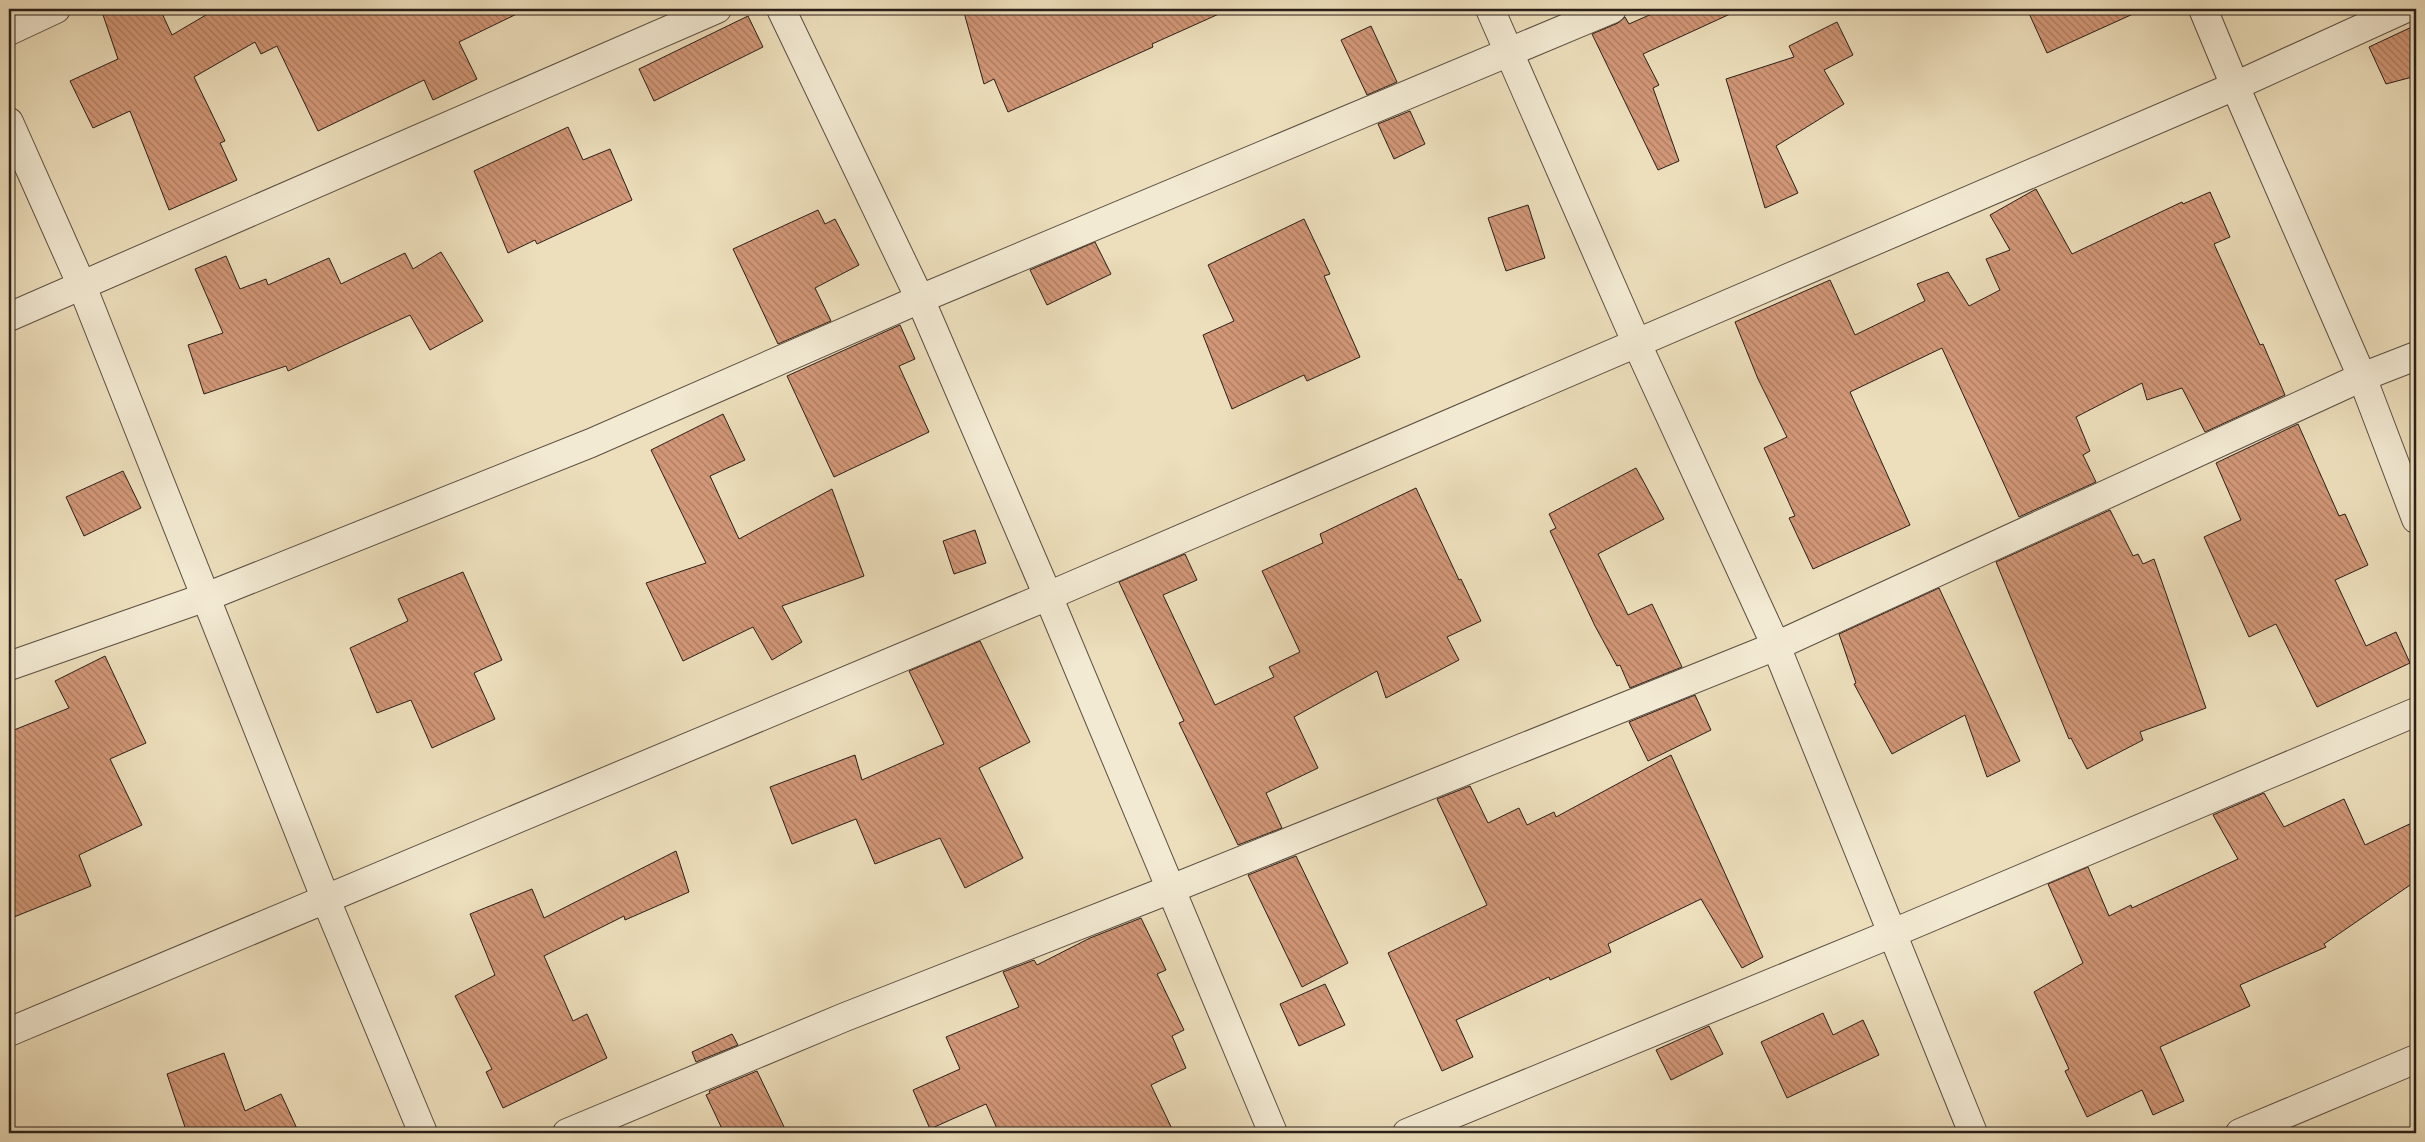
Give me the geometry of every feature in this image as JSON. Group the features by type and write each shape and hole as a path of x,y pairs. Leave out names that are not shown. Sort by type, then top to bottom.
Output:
{"street":[{"path":"9,31 56,9"},
{"path":"9,317 717,9"},
{"path":"781,9 920,299 1048,596 1273,1133"},
{"path":"1490,9 1638,344 1776,646 1973,1133"},
{"path":"9,666 206,597 591,443 920,299 1612,9"},
{"path":"2203,9 2234,86 2362,377 2416,519"},
{"path":"9,1032 1048,596 1638,344 2234,86 2404,9"},
{"path":"9,122 82,286 326,900 423,1133"},
{"path":"567,1133 845,1017 1171,889 1776,646 2362,377 2416,356"},
{"path":"1408,1133 1893,933 2416,712"},
{"path":"2240,1133 2416,1060"}],"building":[{"path":"101,9 160,9 172,35 216,9 527,9 459,42 477,79 433,100 424,80 318,131 277,46 261,54 255,42 194,77 225,141 220,143 237,180 169,210 130,111 93,128 70,81 118,59"},
{"path":"963,9 1230,9 1152,44 1153,47 1008,112 994,79 984,84"},
{"path":"1663,9 1741,9 1643,54 1659,85 1653,88 1679,161 1658,170 1592,34 1618,23 1625,17 1629,24"},
{"path":"2027,9 2144,9 2047,53"},
{"path":"748,16 763,47 654,101 639,69"},
{"path":"1837,22 1853,55 1824,70 1844,104 1776,146 1798,193 1765,208 1726,79 1794,57 1789,46"},
{"path":"2416,25 2416,76 2386,84 2369,47"},
{"path":"1371,26 1397,82 1367,95 1341,40"},
{"path":"1410,111 1425,144 1394,159 1378,124"},
{"path":"568,127 583,160 610,149 632,200 537,244 535,240 508,253 474,171"},
{"path":"2036,189 2072,254 2182,202 2183,204 2210,192 2230,237 2214,244 2260,345 2263,344 2285,395 2205,432 2182,388 2147,400 2142,383 2076,417 2090,451 2083,455 2096,482 2019,517 1942,348 1850,392 1910,525 1813,569 1789,518 1795,516 1764,448 1787,437 1758,379 1735,322 1830,280 1855,335 1925,301 1917,284 1948,272 1969,306 2000,290 1986,259 2010,250 1990,215"},
{"path":"1528,205 1545,258 1506,271 1488,218"},
{"path":"818,210 825,224 835,219 859,265 815,288 831,321 778,344 733,249"},
{"path":"1304,219 1330,274 1324,276 1360,357 1307,381 1304,375 1232,409 1203,335 1234,321 1208,265"},
{"path":"1095,242 1111,274 1047,305 1030,270"},
{"path":"441,252 483,321 430,350 410,315 288,371 286,366 204,394 188,345 223,333 195,269 226,256 240,289 266,279 268,285 329,258 341,284 405,253 413,269"},
{"path":"900,325 915,359 899,366 929,432 834,477 787,376"},
{"path":"723,414 745,460 710,476 739,539 832,489 864,576 782,606 802,642 772,660 753,627 683,661 646,583 706,563 651,450"},
{"path":"2298,424 2339,516 2345,514 2368,565 2335,580 2366,646 2396,632 2410,663 2317,707 2276,624 2249,637 2204,537 2241,520 2216,463"},
{"path":"1636,468 1664,519 1598,554 1628,615 1652,604 1682,667 1630,688 1620,665 1617,666 1595,626 1550,531 1556,528 1549,514"},
{"path":"123,471 141,508 84,536 66,497"},
{"path":"1416,488 1459,580 1461,579 1481,621 1447,637 1459,660 1386,698 1377,671 1294,717 1318,768 1266,793 1282,828 1238,845 1179,723 1184,721 1119,582 1185,554 1197,580 1163,595 1215,705 1274,677 1269,667 1300,652 1262,571 1323,543 1320,534"},
{"path":"2110,510 2133,556 2138,554 2143,564 2154,559 2206,708 2140,732 2143,740 2087,769 2071,738 2069,739 1996,562"},
{"path":"975,530 986,563 954,574 943,541"},
{"path":"463,572 502,660 474,673 495,719 432,748 411,700 377,713 350,648 408,621 398,599"},
{"path":"1939,588 2020,761 1987,777 1965,715 1892,754 1854,684 1856,683 1839,634"},
{"path":"980,641 1030,742 979,768 1023,858 965,888 940,838 875,864 856,819 792,844 770,787 855,755 862,780 944,744 909,671"},
{"path":"105,656 146,743 110,759 142,825 79,855 91,886 9,919 9,732 69,708 55,681"},
{"path":"1695,695 1711,730 1648,761 1629,722"},
{"path":"1671,755 1763,957 1742,968 1701,899 1608,944 1611,952 1550,980 1549,977 1456,1020 1473,1057 1442,1071 1388,953 1487,905 1437,799 1470,786 1488,823 1519,808 1527,825 1554,812 1556,817"},
{"path":"2264,793 2284,827 2344,799 2365,845 2416,821 2416,881 2324,944 2326,947 2240,985 2250,1006 2160,1047 2184,1101 2153,1115 2142,1090 2087,1117 2065,1071 2069,1069 2034,992 2083,963 2048,884 2088,867 2109,916 2131,905 2132,908 2238,859 2213,815"},
{"path":"676,851 689,892 625,920 624,916 544,956 573,1021 587,1014 607,1058 503,1108 486,1072 492,1069 455,996 495,975 470,914 532,889 544,918"},
{"path":"1296,856 1348,963 1302,987 1248,875"},
{"path":"1141,918 1166,970 1157,974 1184,1030 1172,1036 1186,1068 1151,1085 1174,1133 999,1133 986,1104 930,1129 913,1090 960,1069 946,1037 1019,1007 1003,972 1034,960 1037,965 1090,938"},
{"path":"1325,984 1345,1025 1299,1046 1280,1004"},
{"path":"1823,1013 1833,1035 1863,1020 1879,1055 1787,1098 1761,1042"},
{"path":"1709,1026 1723,1054 1671,1080 1656,1050"},
{"path":"732,1034 738,1045 696,1062 692,1052"},
{"path":"224,1053 245,1111 281,1094 299,1133 187,1133 167,1074"},
{"path":"757,1071 787,1133 724,1133 706,1095 710,1093 709,1091"}]}
